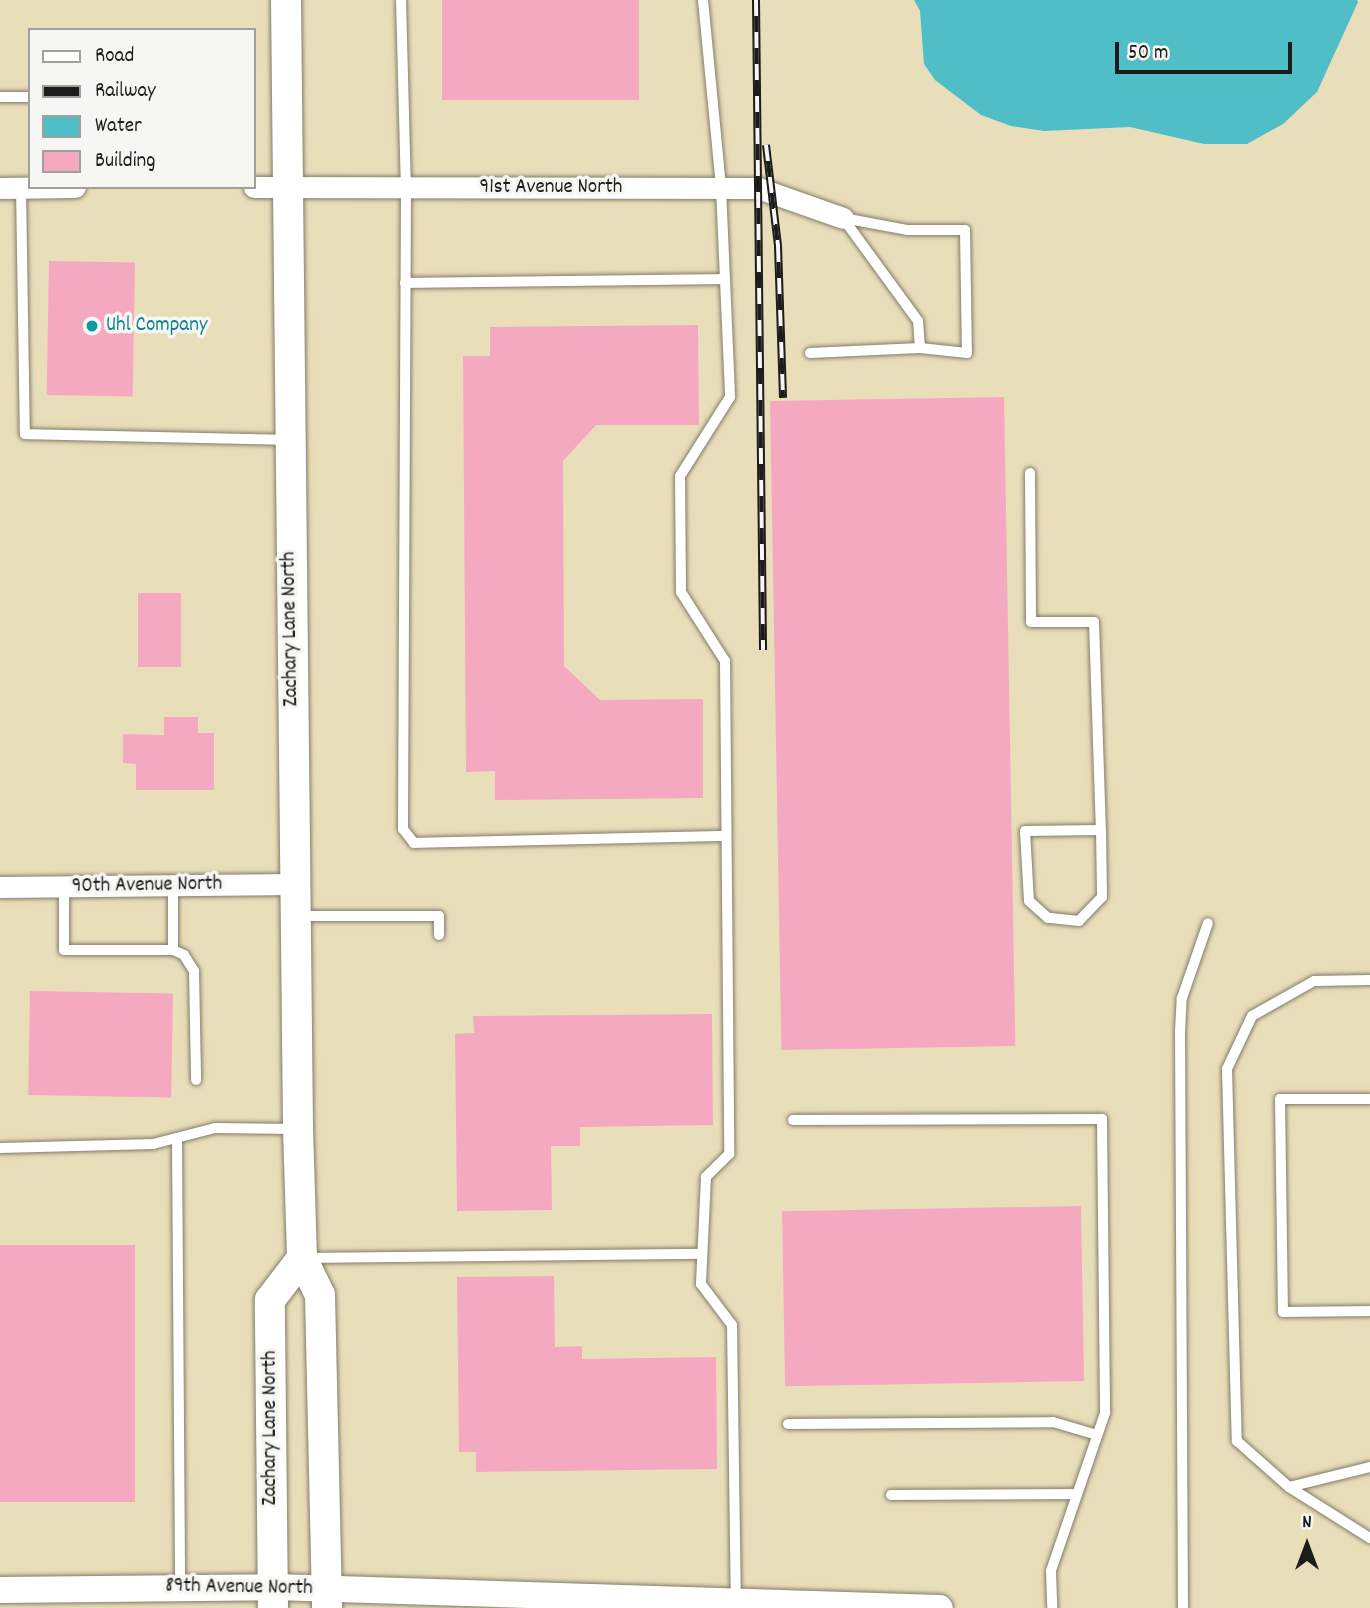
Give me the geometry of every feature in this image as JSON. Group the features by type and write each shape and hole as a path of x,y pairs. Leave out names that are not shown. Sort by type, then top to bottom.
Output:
{"main road":[{"name":"Zachary Lane North","path":"286,0 288,440 298,1129 302,1258 320,1295 327,1599"},
{"name":"Zachary Lane North","path":"273,1598 270,1300 302,1258"}],"street":[{"name":"91st Avenue North","path":"256,187 771,189 843,218"},
{"path":"10,188 28,188"},
{"name":"90th Avenue North","path":"0,887 295,884"},
{"name":"89th Avenue North","path":"0,1590 180,1587 273,1598 679,1604 736,1601 940,1608"}],"lane":[{"path":"401,0 405,189 403,829 414,843 726,836"},
{"path":"703,0 721,188 730,397 680,476 681,592 725,662 730,1154 706,1177 701,1284 732,1325 736,1601"},
{"path":"0,97 28,97"},
{"path":"10,188 24,435 288,440"},
{"path":"843,218 918,321 920,348"},
{"path":"810,353 920,348 967,354 965,230 907,230 843,218"},
{"path":"405,283 725,279"},
{"path":"1030,473 1031,622 1094,622 1101,830 1102,897 1079,921 1048,918 1029,901 1025,831 1101,830"},
{"path":"173,885 173,950"},
{"path":"64,887 64,950 173,950 184,955 194,971 196,1080"},
{"path":"295,916 439,916 439,935"},
{"path":"1183,1608 1180,1031 1182,998 1208,923"},
{"path":"1370,980 1314,981 1252,1016 1227,1069 1237,1441 1289,1487 1370,1538"},
{"path":"1370,1099 1280,1099 1283,1312 1370,1311"},
{"path":"793,1120 1102,1119 1105,1413 1051,1572 1052,1608"},
{"path":"0,1148 177,1140 215,1128 298,1129"},
{"path":"177,1140 180,1587"},
{"path":"302,1258 702,1254"},
{"path":"788,1424 1053,1422 1097,1435"},
{"path":"1289,1487 1370,1467"},
{"path":"891,1495 1077,1494"}],"water":[{"path":"914,0 1358,2 1317,92 1283,124 1247,144 1204,144 1130,127 1044,131 1011,126 981,115 935,80 924,64 920,11"}],"building":[{"path":"442,0 639,0 639,100 442,100"},
{"name":"Uhl Company","path":"49,261 135,263 133,396 47,395"},
{"path":"698,325 699,425 596,425 563,461 564,666 600,700 703,699 703,798 495,800 495,771 466,772 463,356 490,356 490,327"},
{"path":"1004,397 1015,1046 781,1050 770,401"},
{"path":"138,593 181,593 181,667 138,667"},
{"path":"164,717 198,717 198,733 214,733 214,790 136,790 136,764 123,763 123,734 164,735"},
{"path":"30,991 173,993 171,1097 28,1095"},
{"path":"712,1014 713,1125 580,1127 580,1146 551,1146 552,1210 457,1211 455,1034 474,1033 473,1016"},
{"path":"1081,1206 1084,1381 785,1386 782,1211"},
{"path":"0,1245 135,1245 135,1502 0,1502"},
{"path":"554,1276 555,1347 582,1346 582,1359 716,1357 717,1469 476,1472 476,1452 459,1452 457,1277"}],"railway":[{"path":"756,0 763,650"},
{"path":"766,145 778,246 783,398"}],"place":[{"name":"Uhl Company","path":"92,326"}]}
